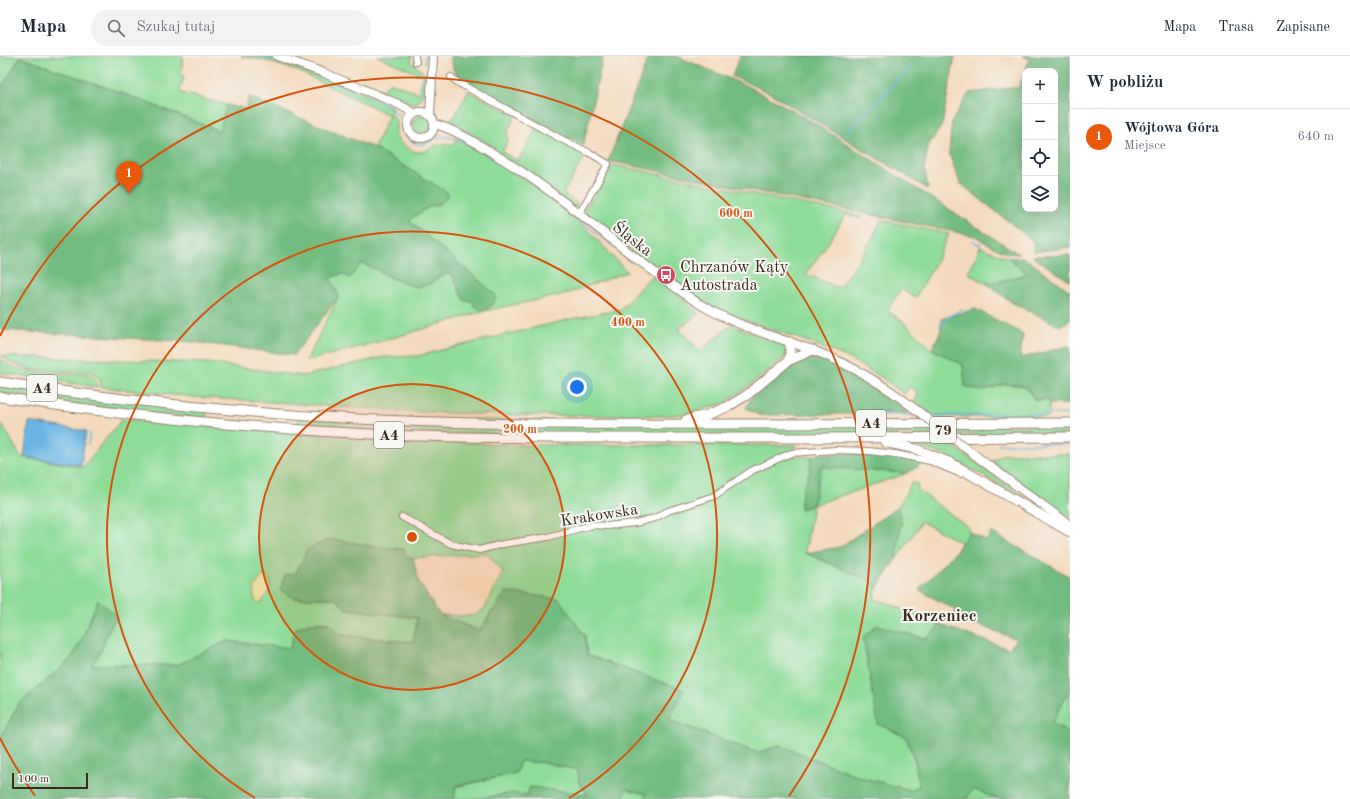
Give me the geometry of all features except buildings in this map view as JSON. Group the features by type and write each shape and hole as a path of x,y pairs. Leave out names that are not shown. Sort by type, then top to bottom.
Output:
{"highway":[{"path":"788,361 790,356 790,342"},
{"path":"672,424 707,415 727,407 747,395 788,361 813,350"},
{"name":"A4","path":"0,382 84,394 225,409 394,420 545,424 1070,423"},
{"name":"A4","path":"0,397 109,412 236,425 402,435 536,438 1070,438"},
{"path":"856,438 902,446 943,460 971,474 1070,532"}],"main road":[{"name":"79","path":"278,56 312,68 390,102 417,112 428,113 430,115"},
{"path":"431,134 435,128 435,124 430,115 433,56"},
{"path":"408,122 417,112 431,91"},
{"name":"79","path":"390,102 403,114 408,122 409,130 417,138 425,138 431,134"},
{"name":"Śląska","path":"435,124 452,130 519,169 697,303 731,320 813,350 854,368 875,380 1070,525"},
{"name":"Śląska","path":"431,134 442,132 462,136"}],"street":[{"path":"451,77 457,82 608,164 579,214"},
{"name":"Krakowska","path":"402,517 451,544 479,550 548,536 592,525 607,526 635,523 654,518 668,511 714,496 751,472 780,457 794,452 836,450 869,451 930,461 966,476 1070,537"}],"green space":[{"path":"0,56 183,56 181,74 184,76 180,91 182,93 227,105 219,131 122,93 20,58 0,90"},
{"path":"241,56 263,56 281,60 359,91 393,107 389,115 298,71 267,61"},
{"path":"377,56 412,56 411,62 426,75 424,90 417,103 413,104 399,99 361,83 361,80 383,90 390,82 418,93 424,76"},
{"path":"450,56 603,56 583,146 459,80 458,75 454,72"},
{"path":"649,56 676,56 765,95 811,121 1019,254 1001,251 975,236 615,162 608,162"},
{"path":"740,56 955,56 942,125 929,144 924,168 928,189 770,93 732,76"},
{"path":"1022,56 1070,56 1070,247 1034,252 1033,241 960,183 949,153 952,121 969,93 1019,87 1022,80 1022,212 1058,212 1058,68 1026,68 1030,59"},
{"path":"20,57 122,93 219,131 227,105 246,109 249,97 374,148 448,193 447,197 443,201 429,207 409,221 496,295 494,303 484,311 474,306 473,301 464,300 451,273 440,276 430,284 418,287 405,284 362,263 350,278 342,274 330,278 339,296 294,355 194,342 0,330 0,90"},
{"path":"468,91 516,115 509,128 507,137 509,139 502,152 518,161 537,127 587,153 563,193 581,207 578,209 489,148 490,145 462,129 450,120 452,117 454,118"},
{"path":"389,115 392,115 396,121 396,135 398,141 409,149 416,152 423,152 437,145 455,144 456,139 520,176 563,207 596,238 627,272 566,294 484,311 389,339 306,361 339,296 330,278 356,269 362,263 405,284 430,284 440,276 451,273 464,300 496,296 409,220 429,207 439,205 448,193 374,148"},
{"path":"422,115 429,118 432,125 429,132 422,135 415,132 412,125 415,118"},
{"path":"403,116 409,133 418,140 424,140 437,134 441,134 427,140 417,141 413,140 409,137 406,131"},
{"path":"614,165 861,216 860,219 846,214 806,274 839,288 867,247 881,220 949,234 936,262 915,298 901,288 887,311 901,320 932,349 963,365 965,386 989,389 1006,384 1025,386 1035,400 1049,400 1049,417 935,417 915,402 917,392 910,386 904,394 881,377 844,356 809,342 726,314 692,296 679,283 654,265 643,260 582,212 597,192 610,166"},
{"path":"980,247 1009,258 1028,274 986,283 968,273"},
{"path":"1070,255 1070,281 1032,256"},
{"path":"1023,257 1070,291 1070,320 1060,326 1013,303 986,283 1001,281 1027,274 1009,258"},
{"path":"651,276 686,299 689,305 699,313 679,329 700,351 731,325 782,344 787,350 785,357 725,403 690,413 664,416 504,415 422,412 193,397 100,387 101,382 96,375 90,372 61,372 30,369 13,364 1,356 208,363 303,376 384,357 417,356 571,319 621,309"},
{"path":"975,309 1023,334 1020,358 1070,346 1070,404 1049,404 1049,400 1035,400 1025,386 1006,384 980,391 965,386 963,365 932,349 941,331 941,319"},
{"path":"810,356 839,367 866,382 909,413 759,415 746,408 754,393 792,362"},
{"path":"0,359 11,366 23,370 61,375 90,375 97,382 97,387 0,373"},
{"path":"0,385 207,410 206,419 110,409 0,393"},
{"path":"299,417 929,426 940,435 525,435 434,433 298,426"},
{"path":"122,419 358,437 516,445 796,445 791,456 811,457 810,471 802,493 801,509 813,505 805,553 871,581 877,588 874,599 888,603 940,625 926,639 877,625 878,724 906,737 915,761 919,786 910,790 863,778 779,745 758,753 669,720 683,690 587,655 585,636 559,599 492,611 479,631 440,615 474,616 485,608 503,572 487,553 413,558 405,557 404,549 374,547 337,540 307,550 296,573 294,598 334,598 347,609 417,618 414,642 341,635 328,623 309,623 295,629 290,648 227,641 177,665 92,665 117,616 98,600 81,641 70,660 18,705 0,739 0,423 21,457 83,467"},
{"path":"946,426 1070,426 1070,434 957,435"},
{"path":"905,443 950,444 1046,513 978,472 960,463 924,448"},
{"path":"852,453 921,462 919,466 907,473 821,467 813,505 800,509 802,493 810,471 811,457 819,454"},
{"path":"1070,454 1070,519 992,461 1001,455"},
{"path":"821,467 907,473 902,475 813,505"},
{"path":"912,482 918,485 917,489 969,528 969,532 962,543 920,521 919,526 896,559 901,523 898,507"},
{"path":"898,507 901,523 896,559 877,588 871,581 805,553 840,547"},
{"path":"969,532 987,541 991,532 1070,577 1070,692 1052,723 1070,733 1070,799 1022,799 1016,796 1007,799 998,799 973,789 966,799 644,799 646,794 626,789 623,799 477,799 512,793 527,795 530,787 588,795 579,783 578,770 547,763 520,761 516,773 456,786 454,799 0,799 0,739 18,705 70,660 81,641 98,600 117,616 108,632 101,651 92,665 177,665 227,641 290,648 295,629 309,623 329,623 341,635 413,642 417,618 347,609 334,598 294,598 280,590 285,575 296,573 307,550 326,540 337,540 388,549 404,549 405,557 413,558 419,583 440,615 479,631 506,592 559,599 585,636 587,655 684,690 669,720 758,753 779,745 863,778 910,790 919,786 915,761 906,737 878,724 863,637 877,625 926,639 940,625 1009,649 1016,639 955,616 956,610 919,590 956,551"},
{"path":"1070,692 1070,733 1052,723"},
{"path":"520,761 547,763 578,770 579,783 588,795 530,787 528,795 512,793 477,799 454,799 456,787 516,773"},
{"path":"626,789 646,794 644,799 623,799"},
{"path":"973,789 998,799 966,799"}],"sand":[{"path":"263,576 267,576 270,586 262,602 257,603 254,595 254,588"}],"water":[{"path":"29,422 86,431 81,465 24,457"}],"waterway":[{"path":"257,56 274,60"},
{"path":"425,56 425,63"},
{"path":"277,61 281,62"},
{"path":"845,134 913,64"},
{"path":"318,75 325,78"},
{"path":"330,80 359,92"},
{"path":"364,95 388,105 402,120 406,136 415,143 425,144 441,137 450,137 465,141 497,161"},
{"path":"545,193 625,255 632,263"},
{"path":"973,241 980,245 981,243"},
{"path":"940,326 950,316 963,309"},
{"path":"861,414 917,415"},
{"path":"929,415 1070,414"},
{"path":"88,445 90,433"},
{"path":"998,444 1070,444"}],"place":[{"name":"Wójtowa Góra","path":"129,194"},
{"name":"Chrzanów Kąty Autostrada","path":"666,275"}],"district":[{"name":"Korzeniec","path":"939,615"}]}
